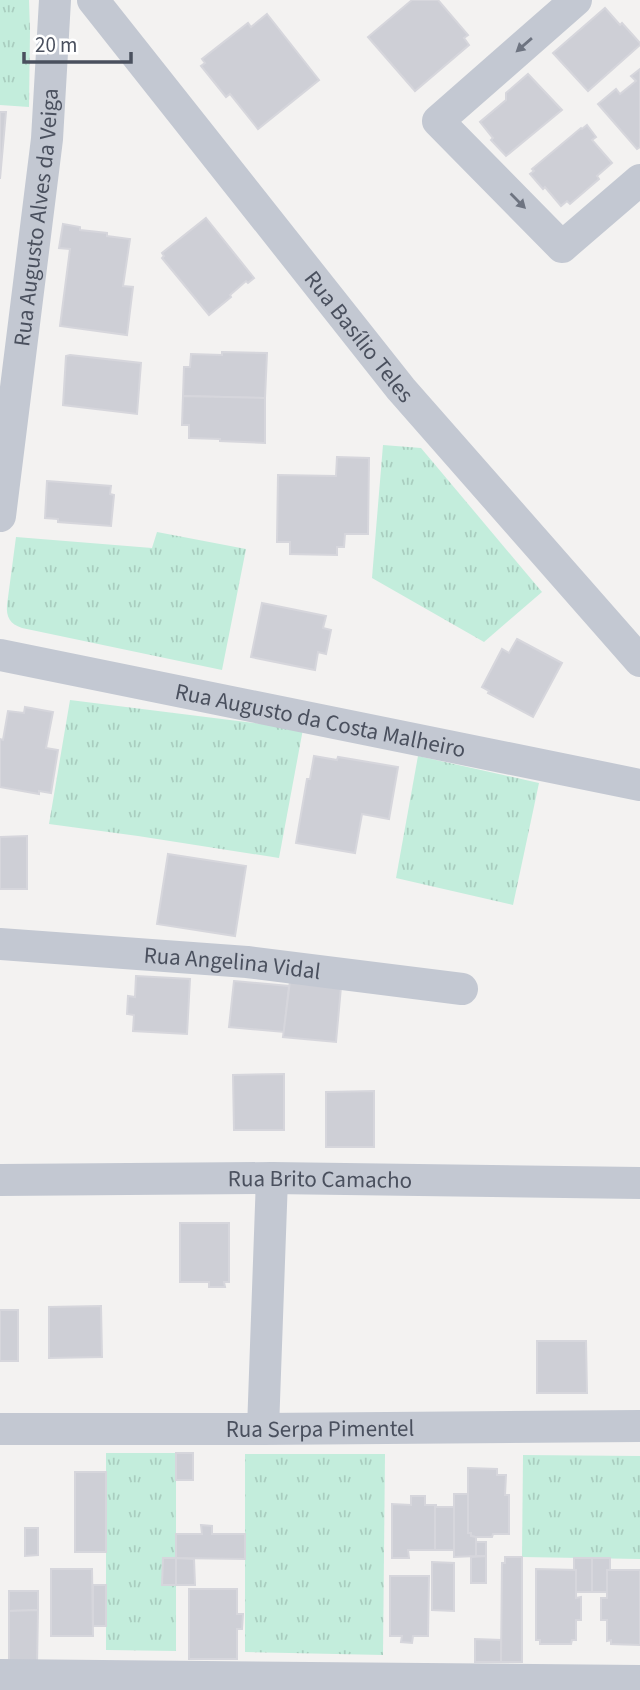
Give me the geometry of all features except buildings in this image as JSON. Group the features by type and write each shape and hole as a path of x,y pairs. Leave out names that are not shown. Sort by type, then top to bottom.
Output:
{"street":[{"name":"Rua Augusto Alves da Veiga","path":"0,516 47,139 55,0"},
{"name":"Rua Basílio Teles","path":"93,0 401,389 640,661"},
{"path":"576,0 438,121 562,247 640,180"},
{"name":"Rua Augusto da Costa Malheiro","path":"0,654 640,785"},
{"name":"Rua Angelina Vidal","path":"0,944 247,962 462,989"},
{"path":"263,1429 272,1178"},
{"name":"Rua Brito Camacho","path":"0,1180 272,1178 640,1183"},
{"name":"Rua Serpa Pimentel","path":"0,1429 640,1426"},
{"path":"1,1678 640,1681"}],"green space":[{"path":"0,0 29,0 29,107 0,105"},
{"path":"383,445 421,448 542,592 484,642 372,578"},
{"path":"157,532 246,549 222,670 22,628 10,620 7,605 16,537 152,548"},
{"path":"70,700 303,729 279,858 49,824"},
{"path":"418,756 539,783 513,905 396,878"},
{"path":"106,1453 176,1453 176,1651 106,1650"},
{"path":"245,1454 385,1454 383,1655 245,1652"},
{"path":"523,1455 640,1456 640,1559 522,1557"}]}
